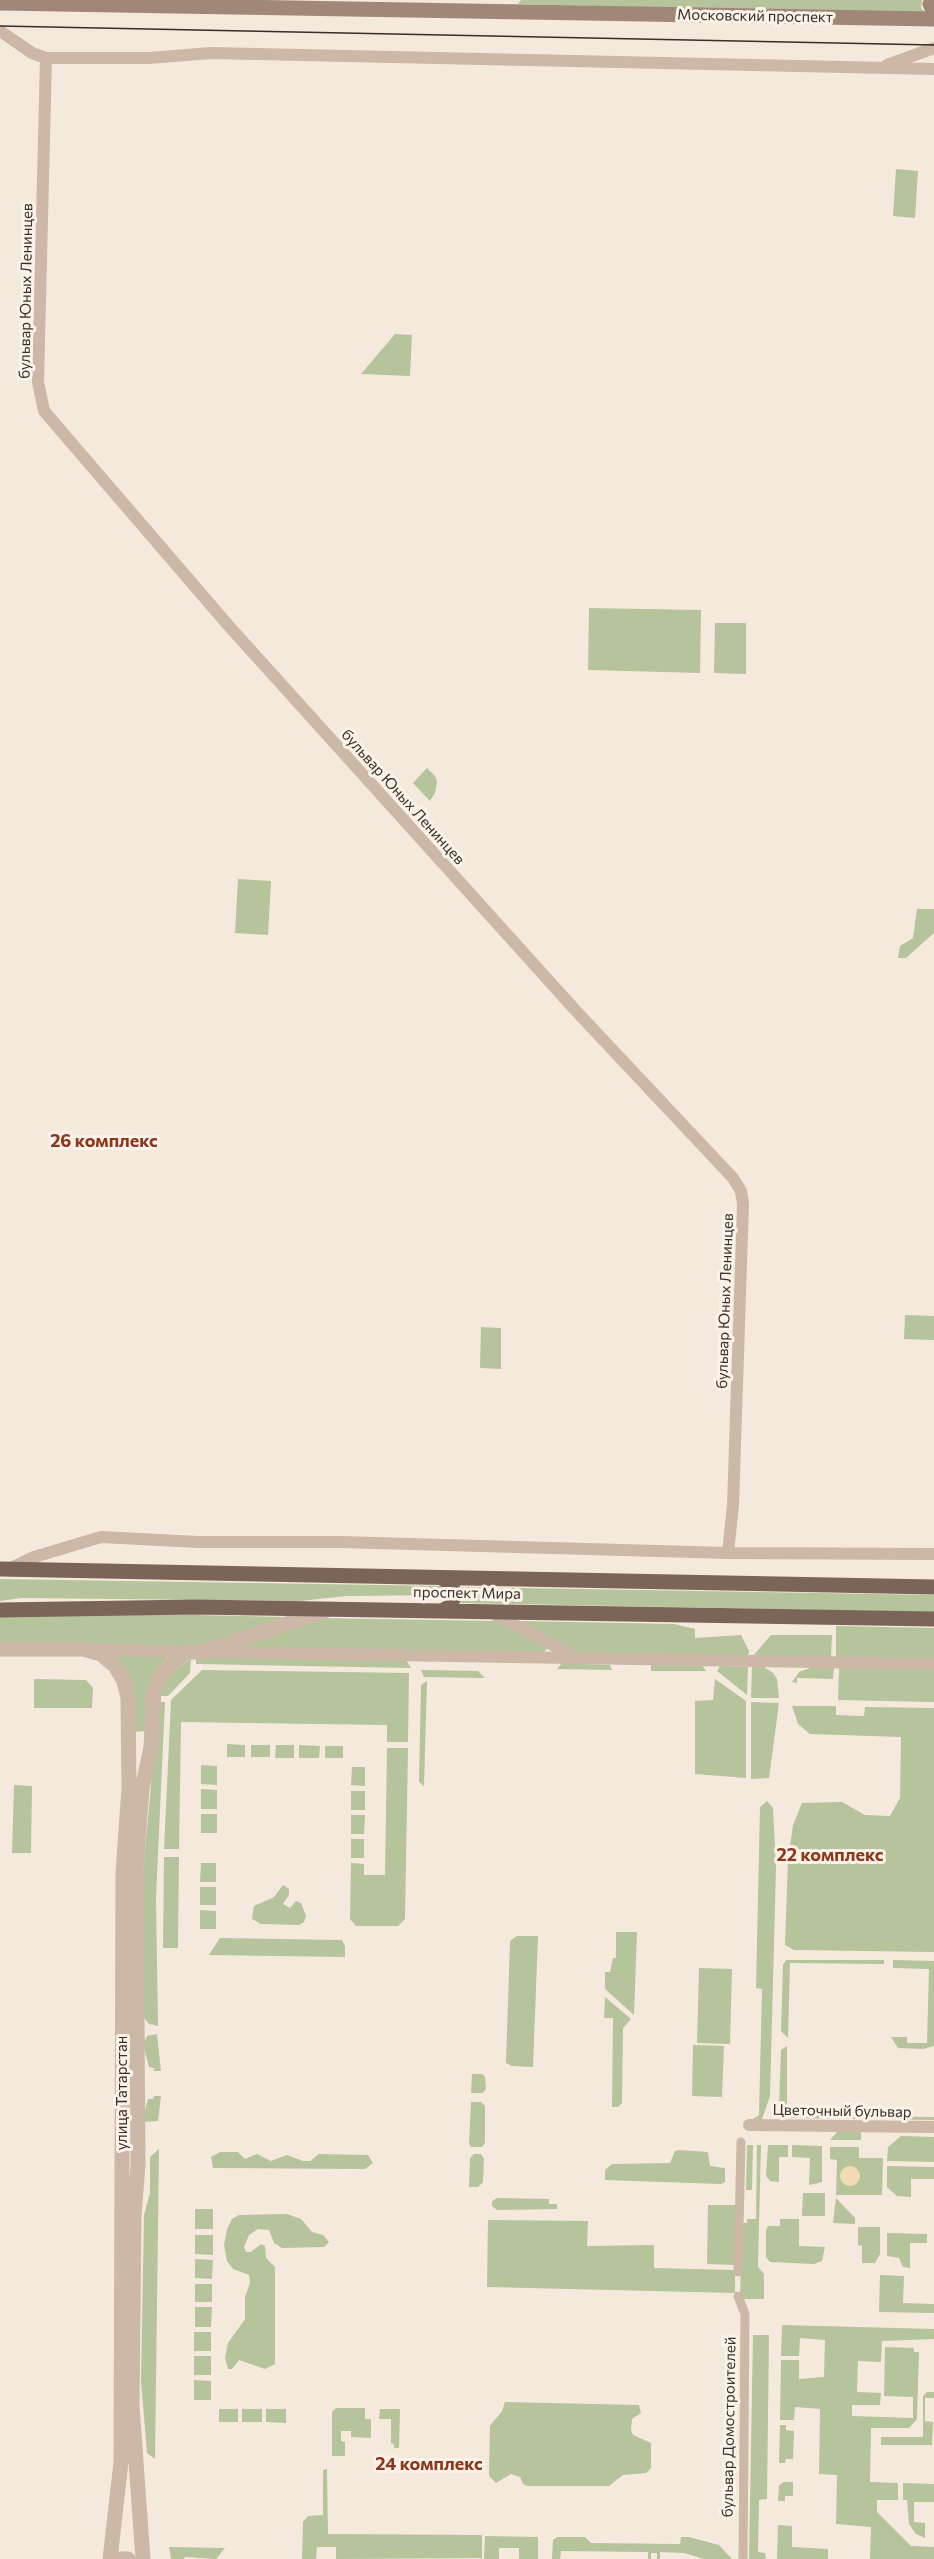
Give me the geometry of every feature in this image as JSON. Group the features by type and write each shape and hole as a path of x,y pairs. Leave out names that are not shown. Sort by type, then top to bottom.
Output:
{"main road":[{"path":"493,11 504,0"},
{"path":"932,0 930,4 934,12"},
{"name":"Московский проспект","path":"0,3 934,19"},
{"name":"проспект Мира","path":"5,1569 934,1587"},
{"path":"442,1611 450,1606 455,1595 451,1584 443,1579"},
{"name":"проспект Мира","path":"0,1610 176,1607 934,1619"}],"street":[{"path":"0,31 32,53 46,58 149,58 212,53 931,68"},
{"path":"880,68 934,48"},
{"name":"бульвар Юных Ленинцев","path":"46,58 38,382 44,411 228,625 572,1007 727,1171 741,1191 743,1204 733,1505 728,1553"},
{"path":"5,1569 34,1557 101,1537 198,1542 375,1543 728,1553 934,1554"},
{"path":"202,1652 330,1609"},
{"path":"490,1612 579,1659"},
{"path":"0,1649 934,1664"},
{"name":"улица Татарстан","path":"83,1649 101,1654 115,1666 124,1681 128,1698 129,1788 123,1873 121,2462 110,2559"},
{"name":"улица Татарстан","path":"143,2559 132,2406 134,2216 138,2165 136,1869 142,1789 151,1747 154,1689 164,1671 186,1652"},
{"path":"128,1744 141,1738 151,1747"},
{"name":"Цветочный бульвар","path":"749,2125 934,2127"},
{"path":"738,2272 741,2142"},
{"name":"бульвар Домостроителей","path":"738,2296 745,2314 743,2559"},
{"path":"116,2521 127,2530 132,2529 139,2518"},
{"path":"121,2559 128,2559"}],"green space":[{"path":"521,0 922,0 921,8 927,14 518,4"},
{"path":"896,169 918,171 915,218 893,216"},
{"path":"395,334 412,335 410,376 361,374"},
{"path":"589,608 701,610 700,673 588,670"},
{"path":"715,623 746,623 746,674 714,673"},
{"path":"427,768 435,776 437,782 435,793 430,801 413,783"},
{"path":"238,879 271,881 268,935 235,933"},
{"path":"917,909 934,909 934,933 906,958 898,958 900,946 913,938"},
{"path":"905,1315 934,1316 934,1340 904,1339"},
{"path":"481,1327 501,1328 501,1369 480,1368"},
{"path":"0,1579 444,1586 449,1595 347,1596 300,1601 22,1598 0,1601"},
{"path":"462,1587 934,1595 934,1612 460,1603"},
{"path":"47,1613 286,1617 199,1647 0,1644 0,1617"},
{"path":"317,1618 497,1621 547,1648 544,1652 233,1647"},
{"path":"520,1621 674,1624 695,1629 695,1638 741,1635 749,1651 748,1656 579,1654"},
{"path":"836,1626 934,1628 934,1660 836,1658"},
{"path":"771,1635 832,1635 831,1658 753,1656"},
{"path":"112,1654 169,1656 162,1663 146,1731 134,1732"},
{"path":"196,1657 406,1660 411,1668 196,1664"},
{"path":"191,1658 190,1673 168,1696 159,1696 167,1678"},
{"path":"562,1663 610,1665 612,1670 557,1669"},
{"path":"651,1664 702,1665 706,1671 651,1671"},
{"path":"720,1666 748,1667 747,1695 717,1671"},
{"path":"752,1667 764,1667 773,1673 777,1679 779,1698 751,1698"},
{"path":"810,1668 834,1668 833,1679 797,1678 797,1683 792,1682 799,1672"},
{"path":"839,1668 934,1669 934,1702 838,1700"},
{"path":"202,1670 409,1673 408,1742 387,1742 387,1725 181,1722 179,1849 164,1849 171,1700"},
{"path":"421,1670 478,1671 485,1678 424,1677"},
{"path":"34,1679 86,1680 93,1688 92,1708 34,1708"},
{"path":"715,1679 746,1701 746,1778 695,1774 695,1701 713,1700"},
{"path":"427,1681 424,1786 419,1782 421,1685"},
{"path":"159,1702 165,1702 156,1897 158,2026 149,2024 144,2018 143,1871"},
{"path":"751,1702 779,1703 769,1778 751,1779"},
{"path":"792,1706 836,1706 836,1715 864,1716 865,1707 934,1708 934,1952 794,1950 785,1945 788,1860 793,1825 802,1803 842,1802 865,1815 890,1816 900,1798 901,1737 810,1734 798,1724"},
{"path":"227,1744 245,1745 245,1757 227,1757"},
{"path":"251,1745 270,1745 270,1757 251,1757"},
{"path":"276,1745 294,1745 294,1758 275,1758"},
{"path":"299,1745 320,1746 319,1758 299,1758"},
{"path":"325,1746 343,1746 343,1758 325,1758"},
{"path":"387,1748 408,1748 405,1919 398,1926 356,1926 350,1919 351,1863 364,1864 364,1875 385,1875"},
{"path":"201,1765 217,1766 217,1785 201,1784"},
{"path":"352,1767 365,1767 365,1786 351,1785"},
{"path":"14,1785 32,1786 31,1853 12,1853"},
{"path":"201,1789 217,1790 217,1809 201,1809"},
{"path":"351,1791 365,1791 365,1810 351,1810"},
{"path":"767,1801 773,1808 776,1867 770,2096 761,2122 753,2121 753,2119 759,2115 762,1989 756,1988 760,1807"},
{"path":"201,1814 217,1814 217,1833 201,1833"},
{"path":"351,1815 365,1815 364,1834 351,1834"},
{"path":"351,1839 364,1839 364,1858 351,1858"},
{"path":"164,1857 179,1857 178,1948 163,1948"},
{"path":"201,1863 216,1863 216,1882 200,1882"},
{"path":"283,1885 289,1889 289,1895 283,1904 290,1908 296,1901 301,1903 306,1916 304,1922 299,1925 261,1924 252,1919 254,1906 274,1897"},
{"path":"200,1887 216,1887 216,1905 200,1905"},
{"path":"200,1910 216,1911 216,1929 200,1929"},
{"path":"616,1932 637,1932 634,2015 605,1989 605,1972 610,1972 613,1958 616,1958"},
{"path":"517,1936 538,1936 533,2067 512,2066 506,2063 510,1941"},
{"path":"220,1938 342,1940 345,1946 345,1957 209,1955"},
{"path":"786,1960 884,1960 884,1964 790,1963 788,2038 781,2031 783,1965"},
{"path":"893,1960 934,1961 934,2046 923,2049 898,2048 891,2037 907,2037 907,2043 927,2043 929,1969 893,1968"},
{"path":"699,1968 732,1969 730,2044 697,2043"},
{"path":"605,1997 631,2019 623,2028 622,2103 618,2107 612,2107 613,2018 604,2018"},
{"path":"157,2034 161,2071 154,2071 154,2068 149,2067 143,2044 147,2036"},
{"path":"693,2045 724,2046 722,2097 692,2096"},
{"path":"787,2046 787,2115 934,2117 934,2120 786,2118 779,2106 781,2050"},
{"path":"472,2074 482,2074 485,2077 486,2089 483,2093 471,2093"},
{"path":"154,2096 161,2096 158,2121 142,2122 148,2099 153,2099"},
{"path":"471,2102 481,2102 485,2106 485,2143 482,2147 471,2147 469,2144"},
{"path":"861,2130 861,2140 830,2140 838,2131"},
{"path":"901,2136 934,2137 934,2162 887,2161 888,2147"},
{"path":"747,2145 753,2145 752,2190 746,2190"},
{"path":"757,2145 761,2145 758,2267 764,2274 764,2299 740,2299 742,2223 747,2223 747,2219 756,2219"},
{"path":"768,2145 788,2145 788,2157 779,2157 779,2182 770,2181 766,2176"},
{"path":"792,2145 822,2146 822,2182 809,2185 810,2158 792,2157"},
{"path":"830,2147 859,2147 859,2158 883,2158 882,2195 836,2195 837,2160 830,2159"},
{"path":"159,2149 155,2459 147,2453 141,2381 144,2215 150,2193 150,2157"},
{"path":"675,2151 708,2152 710,2166 725,2168 725,2182 721,2184 605,2180 605,2170 612,2164 670,2163"},
{"path":"220,2152 238,2152 245,2159 257,2154 271,2161 287,2155 310,2161 319,2154 368,2155 373,2163 365,2169 213,2168 211,2157"},
{"path":"474,2154 481,2154 484,2159 483,2182 478,2187 469,2187 470,2158"},
{"path":"887,2166 934,2167 934,2179 911,2179 911,2197 897,2196 887,2187"},
{"path":"803,2193 825,2193 825,2216 802,2216"},
{"path":"497,2198 549,2199 549,2204 557,2204 557,2209 497,2210 492,2206 492,2201"},
{"path":"836,2198 855,2218 855,2224 833,2223"},
{"path":"708,2205 737,2205 735,2265 707,2264"},
{"path":"195,2209 213,2209 213,2229 195,2229"},
{"path":"287,2214 301,2219 312,2232 323,2235 329,2242 324,2247 282,2248 274,2243 269,2230 258,2229 249,2235 244,2247 246,2252 251,2252 261,2244 265,2246 266,2258 275,2267 275,2364 265,2369 239,2360 232,2369 228,2369 225,2358 228,2343 245,2319 245,2297 250,2283 249,2275 233,2269 227,2261 224,2245 227,2229 232,2219 239,2215"},
{"path":"780,2219 799,2219 799,2246 825,2247 822,2261 814,2264 770,2262 766,2257 766,2230 768,2226 780,2226"},
{"path":"488,2220 588,2221 587,2246 654,2245 654,2268 735,2270 735,2293 487,2287"},
{"path":"858,2227 880,2227 880,2254 875,2263 862,2263 862,2246 858,2245"},
{"path":"887,2233 927,2234 927,2243 910,2243 910,2268 903,2267 899,2258 887,2256"},
{"path":"195,2235 213,2235 213,2255 195,2254"},
{"path":"195,2259 213,2260 212,2279 195,2278"},
{"path":"880,2275 904,2276 903,2303 934,2304 934,2313 879,2312"},
{"path":"195,2284 212,2284 212,2302 195,2302"},
{"path":"195,2307 212,2307 211,2327 195,2327"},
{"path":"782,2325 934,2329 934,2339 882,2341 881,2362 858,2361 857,2392 881,2393 880,2405 852,2405 852,2416 913,2418 913,2397 884,2396 885,2347 914,2348 914,2352 919,2352 917,2419 909,2428 871,2428 870,2482 898,2483 898,2500 877,2500 877,2512 911,2546 934,2547 934,2559 870,2559 871,2527 836,2524 837,2475 819,2474 820,2409 795,2407 794,2420 780,2420 781,2360 799,2360 799,2379 824,2377 825,2340 800,2338 799,2356 781,2356"},
{"path":"194,2332 211,2332 211,2351 194,2351"},
{"path":"753,2335 769,2335 767,2499 759,2500 758,2552 765,2553 766,2559 749,2559"},
{"path":"194,2356 211,2356 211,2375 194,2375"},
{"path":"194,2380 211,2381 211,2400 194,2400"},
{"path":"927,2392 934,2392 934,2398 925,2398 925,2421 933,2422 932,2445 881,2445 881,2437 923,2437 923,2396"},
{"path":"505,2402 639,2405 641,2413 632,2419 631,2430 633,2435 651,2443 651,2468 646,2473 623,2475 609,2486 527,2486 523,2484 520,2477 511,2474 496,2483 489,2476 490,2426 502,2411"},
{"path":"336,2408 365,2408 365,2419 371,2419 371,2438 351,2437 351,2431 341,2431 341,2441 345,2442 345,2456 332,2456 332,2412"},
{"path":"219,2409 238,2409 238,2422 219,2422"},
{"path":"242,2409 262,2409 262,2422 242,2422"},
{"path":"266,2409 286,2409 286,2423 266,2422"},
{"path":"380,2409 400,2409 399,2448 394,2448 394,2444 391,2443 391,2419 379,2419"},
{"path":"780,2425 786,2425 786,2430 794,2431 793,2459 786,2459 785,2463 779,2463"},
{"path":"327,2469 328,2534 482,2535 482,2558 336,2559 336,2547 317,2547 316,2559 302,2559 303,2522 308,2516 323,2515 323,2470"},
{"path":"784,2482 793,2482 793,2496 785,2496 785,2501 778,2501 779,2485"},
{"path":"903,2483 934,2484 934,2502 914,2502 914,2522 925,2523 925,2538 916,2534 909,2524 907,2500 903,2500"},
{"path":"778,2525 792,2526 792,2547 828,2549 828,2559 777,2559"},
{"path":"485,2536 538,2537 538,2559 519,2559 519,2548 499,2548 499,2559 484,2559"},
{"path":"557,2537 585,2537 591,2543 680,2544 681,2537 689,2537 719,2545 732,2559 704,2559 684,2553 660,2552 660,2559 657,2559 657,2553 651,2553 651,2559 648,2559 648,2552 561,2551 560,2559 552,2559 553,2540"},
{"path":"169,2547 225,2548 216,2559 185,2557 184,2559 171,2559"}],"sand":[{"path":"850,2166 857,2169 860,2176 857,2183 850,2186 843,2183 840,2176 843,2169"}],"tram line":[{"path":"0,26 934,45"}],"district":[{"name":"26 комплекс","path":"104,1141"},
{"name":"22 комплекс","path":"830,1855"},
{"name":"24 комплекс","path":"429,2464"}]}
